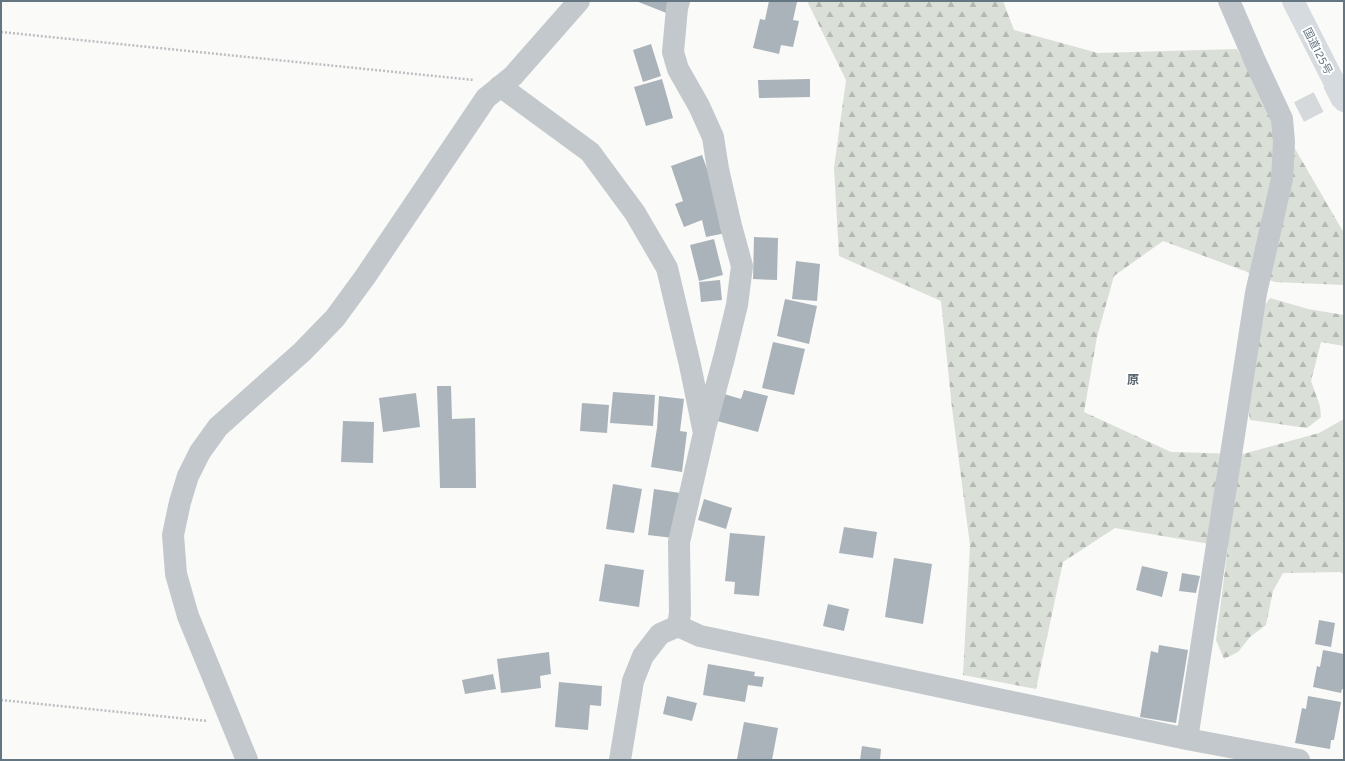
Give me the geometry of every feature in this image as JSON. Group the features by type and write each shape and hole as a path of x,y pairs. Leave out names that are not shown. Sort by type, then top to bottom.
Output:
{"highway":[{"name":"国道125号","path":"1293,1 1344,101"}],"street":[{"path":"247,760 188,616 176,574 173,536 180,502 188,476 200,452 218,427 302,352 335,318 365,277 486,98 513,76 579,1"},
{"path":"678,626 680,613 679,542 704,433 737,305 742,266 719,176 713,137 699,106 678,69 673,52 679,1"},
{"path":"1187,739 1256,293 1282,179 1284,142 1291,116 1255,61 1229,1"},
{"path":"500,86 590,152 635,213 667,268 690,365 704,433"},
{"path":"620,760 633,681 643,656 660,634 678,626 700,636 1187,739 1300,760"}],"path":[{"path":"1,32 482,81 500,86"},
{"path":"1,700 232,724"}],"green space":[{"path":"807,1 1003,1 1014,30 1098,53 1237,49 1344,233 1344,285 1275,282 1163,241 1114,276 1097,337 1084,412 1171,452 1243,454 1319,433 1344,419 1344,574 1340,572 1283,573 1273,591 1266,625 1250,637 1238,652 1224,659 1216,640 1228,547 1115,528 1063,562 1036,689 963,675 970,545 952,408 941,301 839,256 834,168 846,80"},
{"path":"1270,298 1308,309 1344,315 1344,346 1321,342 1311,381 1320,406 1321,417 1307,428 1250,420 1248,409 1264,306"}],"building":[{"path":"636,1 674,1 669,14"},
{"path":"769,1 797,2 793,20 799,21 793,47 781,45 779,54 753,48 760,19 765,20"},
{"path":"651,44 661,76 643,82 633,50"},
{"path":"662,79 673,118 646,126 634,87"},
{"path":"810,79 810,97 759,98 758,80"},
{"path":"702,155 723,213 726,233 706,237 702,220 684,227 675,204 683,201 671,166"},
{"path":"754,237 778,238 777,280 753,279"},
{"path":"714,239 723,275 699,281 690,245"},
{"path":"796,261 820,264 817,301 792,299"},
{"path":"720,280 722,300 701,302 699,282"},
{"path":"785,299 817,306 809,344 777,336"},
{"path":"773,342 805,349 794,395 762,388"},
{"path":"437,386 451,386 452,419 475,418 476,488 440,488"},
{"path":"744,390 768,396 758,432 717,421 724,394 741,399"},
{"path":"613,392 655,395 653,426 610,423"},
{"path":"416,393 420,427 383,432 379,398"},
{"path":"659,396 684,399 680,431 687,432 682,472 651,467 657,428"},
{"path":"582,403 609,405 607,433 580,431"},
{"path":"343,421 374,422 373,463 341,462"},
{"path":"613,484 642,489 634,533 606,529"},
{"path":"654,489 680,493 673,538 648,535"},
{"path":"704,499 732,508 726,529 698,520"},
{"path":"844,527 877,532 873,558 839,553"},
{"path":"730,533 765,536 759,596 734,594 735,582 725,581"},
{"path":"894,558 932,564 923,624 885,617"},
{"path":"605,564 644,570 639,607 599,601"},
{"path":"1142,566 1168,572 1162,597 1136,590"},
{"path":"1182,573 1200,576 1196,593 1179,591"},
{"path":"828,604 849,609 844,631 823,626"},
{"path":"1319,620 1335,623 1331,647 1315,644"},
{"path":"1159,645 1188,650 1176,723 1140,717 1151,651 1158,653"},
{"path":"1323,650 1344,654 1344,689 1342,689 1341,693 1313,687 1317,666 1320,667"},
{"path":"549,652 551,674 540,676 541,688 501,693 497,659"},
{"path":"708,664 755,672 754,676 764,677 762,687 748,685 745,702 703,695"},
{"path":"493,674 496,689 465,694 462,680"},
{"path":"559,682 602,686 601,706 590,705 588,730 555,727"},
{"path":"667,696 697,703 692,721 663,714"},
{"path":"1308,696 1341,702 1334,740 1331,740 1330,749 1295,743 1302,708 1306,709"},
{"path":"744,722 778,728 772,760 737,759"},
{"path":"862,746 881,749 880,760 860,760"}],"tunnel":[{"path":"1299,112 1344,89"}],"district":[{"name":"原","path":"1133,380"}]}
